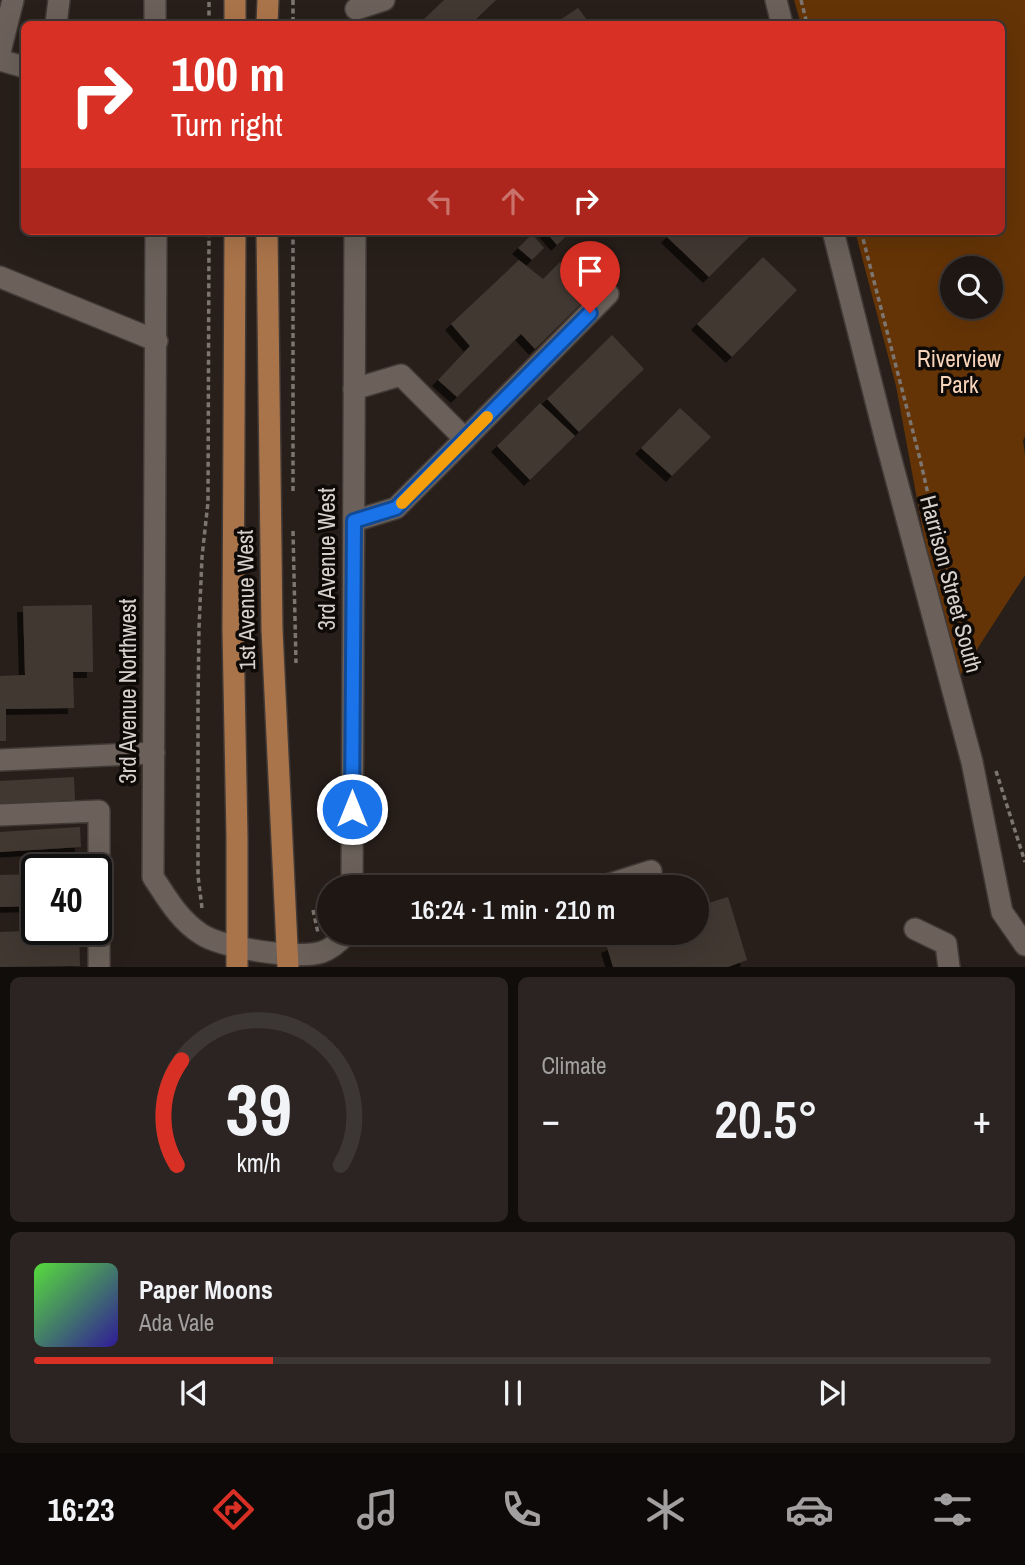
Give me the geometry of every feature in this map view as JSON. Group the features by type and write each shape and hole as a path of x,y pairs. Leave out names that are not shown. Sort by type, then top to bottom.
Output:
{"main road":[{"path":"235,0 236,21"},
{"path":"267,21 268,0"},
{"name":"1st Avenue West","path":"235,235 233,630 237,957"},
{"name":"1st Avenue West","path":"267,235 272,630 287,961"}],"street":[{"path":"0,52 13,0"},
{"path":"56,21 59,0"},
{"path":"155,0 155,21"},
{"path":"356,11 384,0"},
{"path":"776,0 781,21"},
{"path":"0,60 21,66"},
{"name":"3rd Avenue Northwest","path":"156,235 153,877 179,916 202,936 237,957 287,961"},
{"name":"3rd Avenue West","path":"352,875 355,235"},
{"name":"Harrison Street South","path":"835,235 885,437 972,762 1002,912 1025,945"},
{"path":"0,277 157,341"},
{"path":"354,521 396,508 608,294"},
{"path":"354,389 401,375 465,439"},
{"path":"0,760 154,753"},
{"path":"0,815 99,811 99,967"},
{"path":"638,875 651,871"},
{"path":"915,929 946,944 949,967"},
{"path":"287,961 321,952 334,945"}],"path":[{"path":"209,0 209,21"},
{"path":"293,0 293,21"},
{"path":"801,0 806,21"},
{"path":"202,907 198,876 198,628 208,502 209,235"},
{"path":"293,235 293,503"},
{"path":"862,235 920,459 959,627"},
{"path":"293,529 296,670"},
{"path":"996,771 1025,862"}],"green space":[{"name":"Riverview Park","path":"794,0 1025,0 1025,575 952,688 896,386 856,235 1005,235 1005,21 800,21"}],"building":[{"path":"444,0 496,0 474,21 422,21"},
{"path":"578,8 588,21 558,21"},
{"path":"533,235 544,248 532,260 518,248"},
{"path":"548,235 567,235 557,245"},
{"path":"669,235 751,235 709,277 667,237"},
{"path":"579,254 608,277 535,349 521,334 457,397 438,380 470,346 451,324 519,260 543,279 560,262 565,267"},
{"path":"763,257 797,290 732,357 697,324"},
{"path":"612,335 644,369 579,432 547,399"},
{"path":"540,403 575,436 530,480 497,446"},
{"path":"680,408 711,437 672,476 641,448"},
{"path":"92,605 93,672 73,672 74,708 6,709 6,741 0,741 0,676 25,675 23,606"},
{"path":"74,777 75,800 0,804 0,781"},
{"path":"80,827 81,847 0,852 0,832"},
{"path":"21,874 21,906 0,907 0,875"},
{"path":"728,897 747,960 728,967 613,967 607,947 612,945 709,945 709,903"},
{"path":"21,931 21,945 79,945 80,966 0,967 0,932"}],"slow traffic":[{"path":"402,503 487,417"}],"route":[{"path":"352,809 354,521 396,508 590,313"}]}
